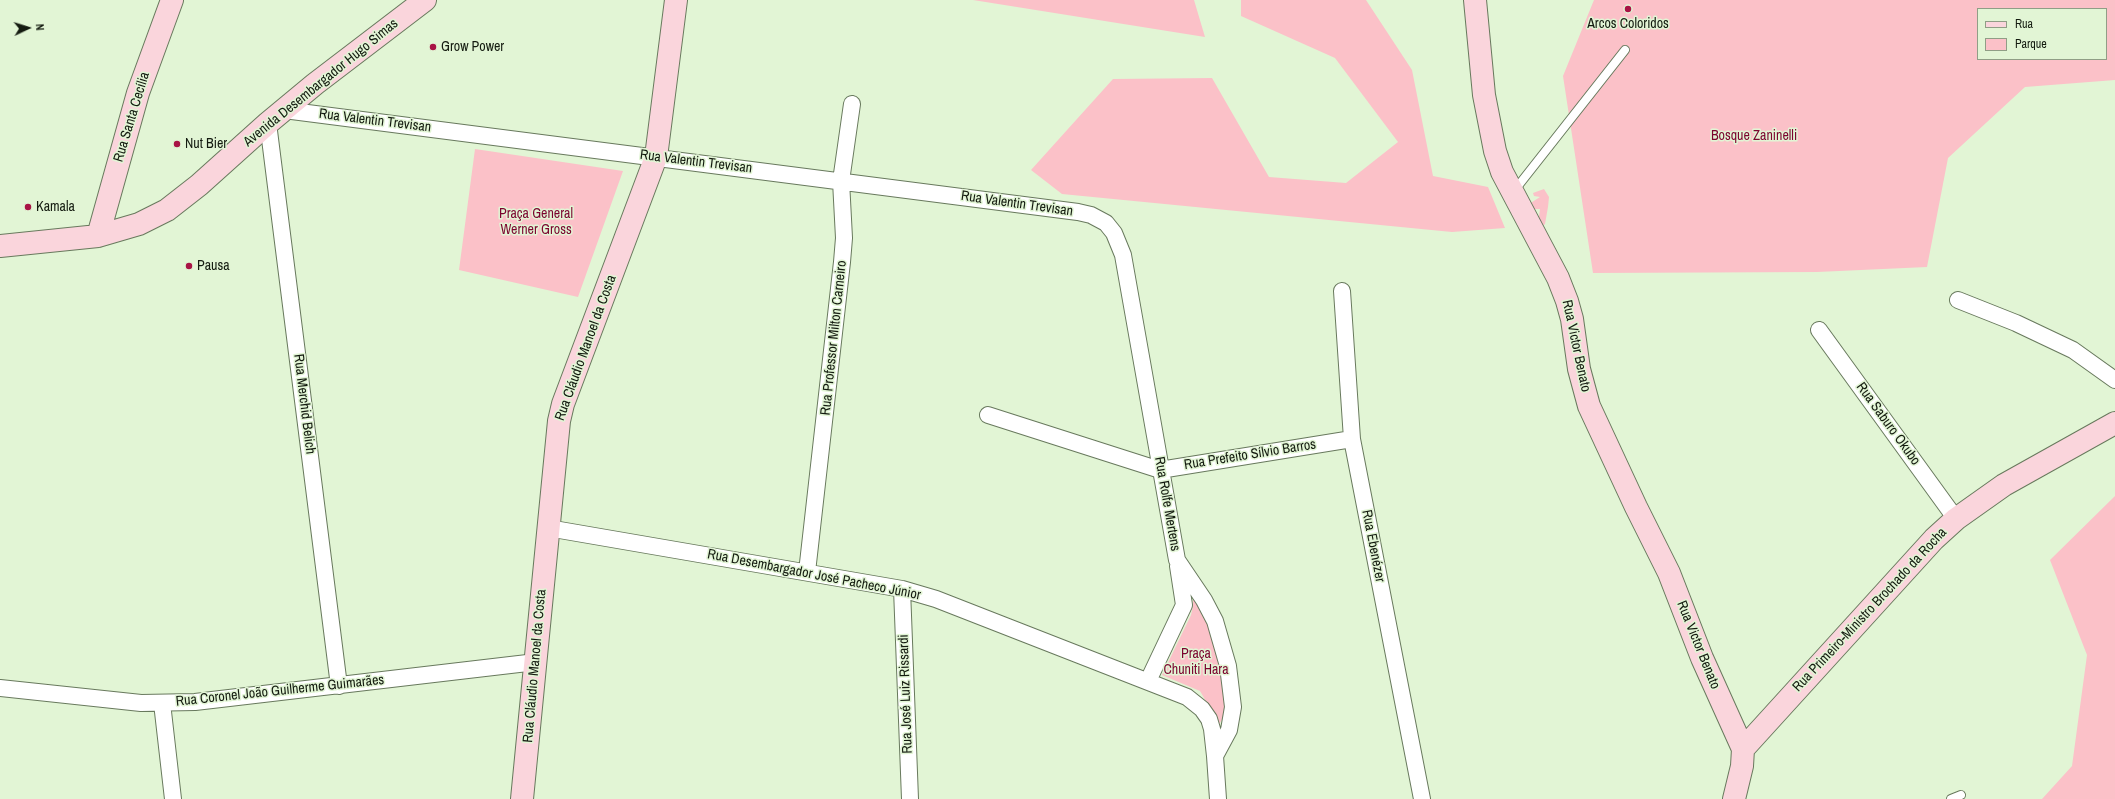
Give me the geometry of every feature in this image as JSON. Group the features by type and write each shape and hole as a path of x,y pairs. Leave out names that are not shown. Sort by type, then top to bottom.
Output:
{"street":[{"name":"Rua Santa Cecília","path":"98,236 138,93 172,0"},
{"name":"Avenida Desembargador Hugo Simas","path":"0,246 98,236 139,224 167,210 199,186 276,116 425,0"},
{"name":"Rua Cláudio Manoel da Costa","path":"522,799 556,440 563,404 656,157 676,0"},
{"name":"Rua Victor Benato","path":"1475,0 1480,61 1495,151 1512,193 1558,278 1568,301 1579,369 1589,406 1669,573 1702,658 1743,749"},
{"name":"Rua Professor Milton Carneiro","path":"807,572 842,262 844,238 841,181 852,104"},
{"name":"Rua Valentin Trevisan","path":"276,116 656,157 1078,212 1091,215 1106,223"},
{"name":"Rua Merchid Belich","path":"276,116 339,686"},
{"name":"Rua Rolfe Mertens","path":"1106,223 1114,233 1123,255 1177,560 1200,593 1215,621 1228,666 1232,707 1231,719 1229,730 1215,756"},
{"name":"Rua Ebenézer","path":"1342,292 1352,439 1422,799"},
{"path":"1958,300 2016,323 2073,350 2115,380"},
{"name":"Rua Saburo Okubo","path":"1819,330 1956,519"},
{"name":"Rua Prefeito Sílvio Barros","path":"988,415 1160,470 1352,439"},
{"name":"Rua Primeiro-Ministro Brochado da Rocha","path":"1743,749 1909,565 1956,519 2004,485 2115,423"},
{"name":"Rua Desembargador José Pacheco Júnior","path":"548,528 902,589 936,599 1187,697 1202,709 1212,729 1215,756"},
{"path":"1148,681 1184,605 1177,560"},
{"name":"Rua José Luiz Rissardi","path":"902,589 910,799"},
{"name":"Rua Coronel João Guilherme Guimarães","path":"0,688 129,702 162,704 217,701 536,662"},
{"path":"162,704 173,799"},
{"path":"1734,799 1742,766 1743,749"},
{"path":"1215,756 1218,799"}],"lane":[{"path":"1512,193 1625,50"},
{"path":"1951,799 1961,795"}],"green space":[{"path":"973,0 1194,0 1205,37"},
{"path":"1241,0 1366,0 1412,70 1433,176 1488,187 1505,228 1452,232 1062,194 1031,170 1113,79 1212,78 1269,177 1346,183 1398,142 1335,58 1241,16"},
{"name":"Bosque Zaninelli","path":"1594,0 2115,0 2115,80 2025,87 1948,158 1927,267 1817,272 1593,273 1563,76"},
{"name":"Praça General Werner Gross","path":"475,149 623,171 578,297 459,270"},
{"path":"1544,189 1549,197 1548,207 1545,224 1537,231 1540,209 1534,209 1529,204 1540,197 1534,196 1533,193"},
{"path":"2115,496 2115,799 2042,799 2072,766 2087,655 2050,560"},
{"name":"Praça Chuniti Hara","path":"1193,591 1203,610 1221,657 1227,706 1224,717 1219,724 1200,691 1162,675 1191,615 1193,606"}],"place":[{"name":"Arcos Coloridos","path":"1628,9"},
{"name":"Grow Power","path":"433,47"},
{"name":"Nut Bier","path":"177,144"},
{"name":"Kamala","path":"28,207"},
{"name":"Pausa","path":"189,266"}]}
